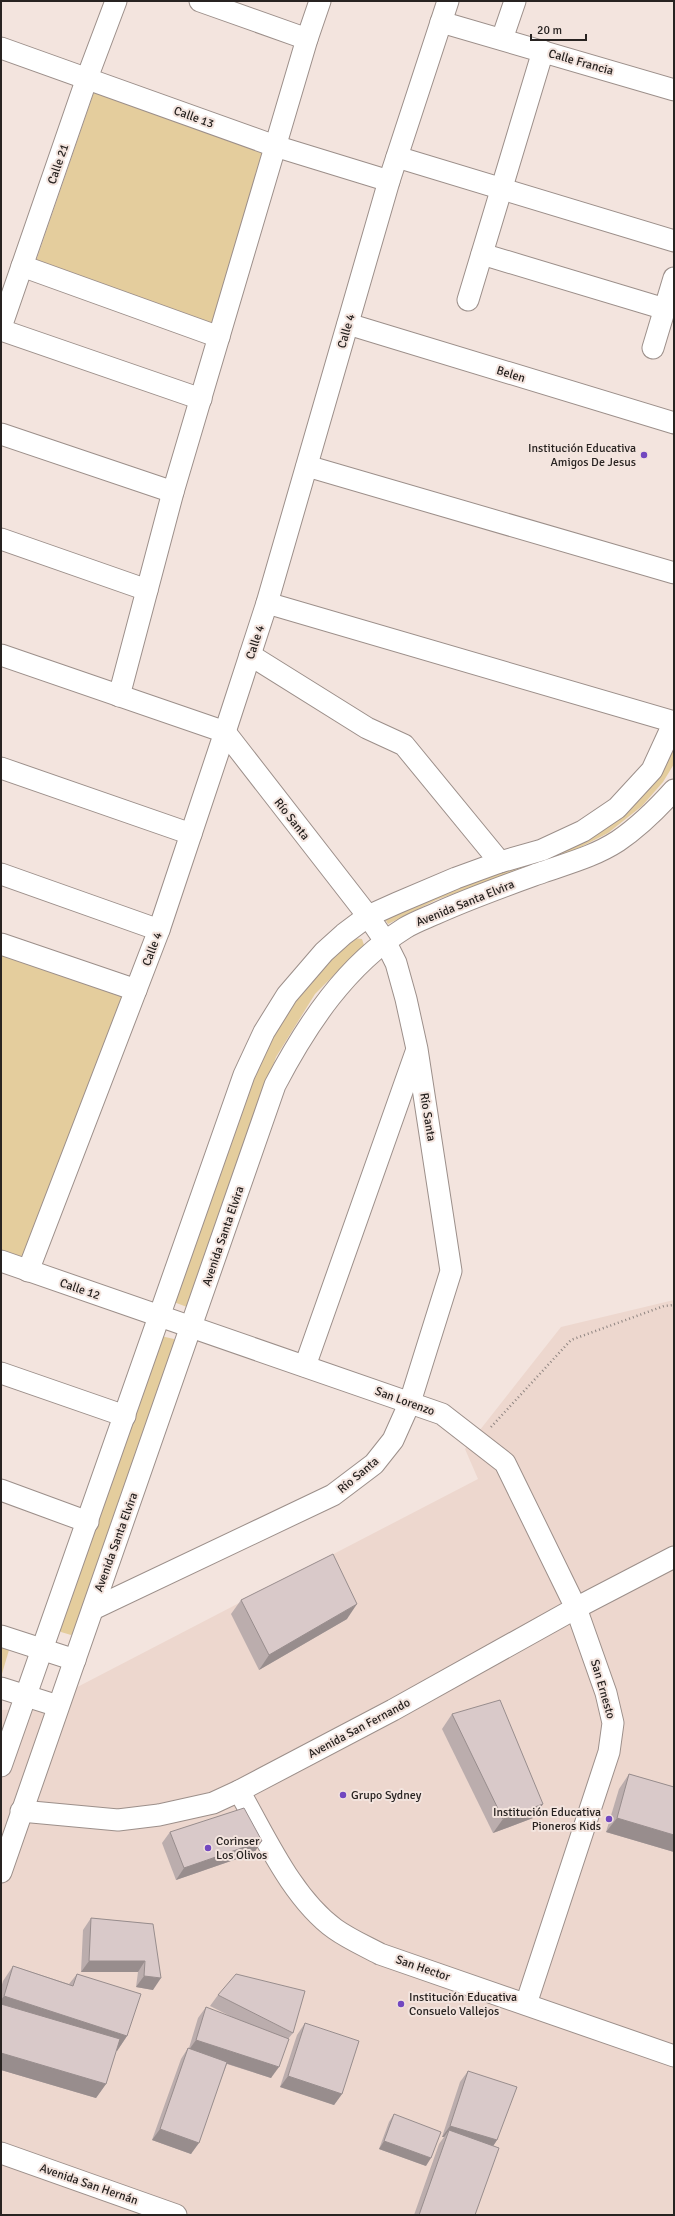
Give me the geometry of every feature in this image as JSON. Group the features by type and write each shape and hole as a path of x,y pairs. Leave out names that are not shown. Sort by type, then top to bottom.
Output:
{"street":[{"name":"Calle 21","path":"1,327 87,78 116,1"},
{"path":"200,1 307,39"},
{"path":"119,696 173,492 307,39 320,1"},
{"name":"Calle 4","path":"28,1271 159,930 225,732 267,602 396,157 448,1"},
{"path":"502,39 514,1"},
{"name":"Calle Francia","path":"441,22 674,90"},
{"name":"Calle 13","path":"1,48 276,146 389,181"},
{"path":"468,300 543,52"},
{"path":"396,157 674,241"},
{"path":"482,254 665,309"},
{"path":"22,266 219,337"},
{"path":"654,348 674,278"},
{"name":"Belen","path":"348,324 674,423"},
{"path":"1,330 201,399"},
{"path":"1,434 173,492"},
{"path":"307,466 674,573"},
{"path":"1,539 147,590"},
{"path":"267,602 674,722"},
{"path":"1,655 225,732"},
{"path":"250,655 367,728 404,745 500,862"},
{"name":"Avenida Santa Elvira","path":"1,1766 24,1696 88,1522 244,1075 264,1032 287,995 324,952 344,934 368,916 456,878 500,862 542,850 583,831 618,808 652,770 674,722"},
{"name":"Río Santa","path":"93,1609 333,1495 374,1464 393,1440 410,1402 451,1271 417,1049 396,963 386,941 368,916 225,732"},
{"path":"1,768 191,834"},
{"name":"Avenida Santa Elvira","path":"1,1872 275,1085 295,1046 315,1015 340,984 386,941 407,927 464,900 588,857 618,842 648,818 674,790"},
{"path":"1,874 159,930"},
{"path":"1,944 136,990"},
{"path":"304,1366 417,1049"},
{"name":"Calle 12","path":"1,1261 160,1316"},
{"name":"San Lorenzo","path":"160,1316 442,1414 477,1442"},
{"path":"1,1373 125,1416"},
{"name":"San Ernesto","path":"477,1442 505,1463 576,1608 606,1693 613,1723 609,1752 526,2004"},
{"path":"1,1490 88,1522"},
{"name":"Avenida San Fernando","path":"22,1811 118,1820 159,1815 206,1805 239,1791 400,1706 576,1608 674,1557"},
{"path":"1,1636 75,1660"},
{"path":"1,1688 58,1706"},
{"name":"San Hector","path":"239,1791 298,1891 334,1928 357,1943 380,1954 674,2056"},
{"name":"Avenida San Hernán","path":"1,2154 176,2215"}],"path":[{"path":"477,1442 571,1340 664,1306 674,1305"}],"shaded area":[{"path":"96,86 268,149 218,327 36,261"},
{"path":"674,736 674,764 663,782 642,806 608,833 573,851 436,900 388,924 385,919 387,914 563,848"},
{"path":"354,938 362,939 364,945 315,994 276,1057 187,1307 171,1301 258,1058 297,995 333,956"},
{"path":"1,948 125,990 29,1259 1,1250"},
{"path":"674,1300 674,2215 1,2215 1,1710 35,1709 478,1479 465,1449 561,1327"},
{"path":"161,1336 174,1339 174,1343 74,1634 71,1635 61,1632 58,1628"},
{"path":"1,1647 9,1650 1,1677"}],"building":[{"path":"333,1554 357,1604 269,1655 241,1600"},
{"path":"500,1700 543,1804 503,1819 452,1714"},
{"path":"629,1774 674,1787 674,1835 617,1818"},
{"name":"Corinser Los Olivos","path":"244,1808 262,1841 184,1868 170,1832"},
{"path":"91,1918 153,1924 161,1978 144,1976 145,1961 89,1961"},
{"path":"13,1966 73,1986 77,1974 141,1994 127,2036 4,1996"},
{"path":"236,1974 305,1991 293,2033 218,1995"},
{"path":"1,2004 120,2039 106,2084 1,2053"},
{"path":"206,2007 289,2039 279,2067 196,2040"},
{"path":"305,2023 359,2041 342,2094 288,2076"},
{"path":"188,2048 227,2062 199,2143 160,2129"},
{"path":"468,2071 517,2087 497,2140 450,2126"},
{"path":"394,2114 441,2132 431,2158 384,2141"},
{"path":"449,2130 499,2148 475,2215 419,2215"}],"place":[{"name":"Institución Educativa Amigos De Jesus","path":"644,455"},
{"name":"Grupo Sydney","path":"343,1795"},
{"name":"Institución Educativa Pioneros Kids","path":"609,1819"},
{"name":"Corinser Los Olivos","path":"208,1848"},
{"name":"Institución Educativa Consuelo Vallejos","path":"401,2004"}]}
